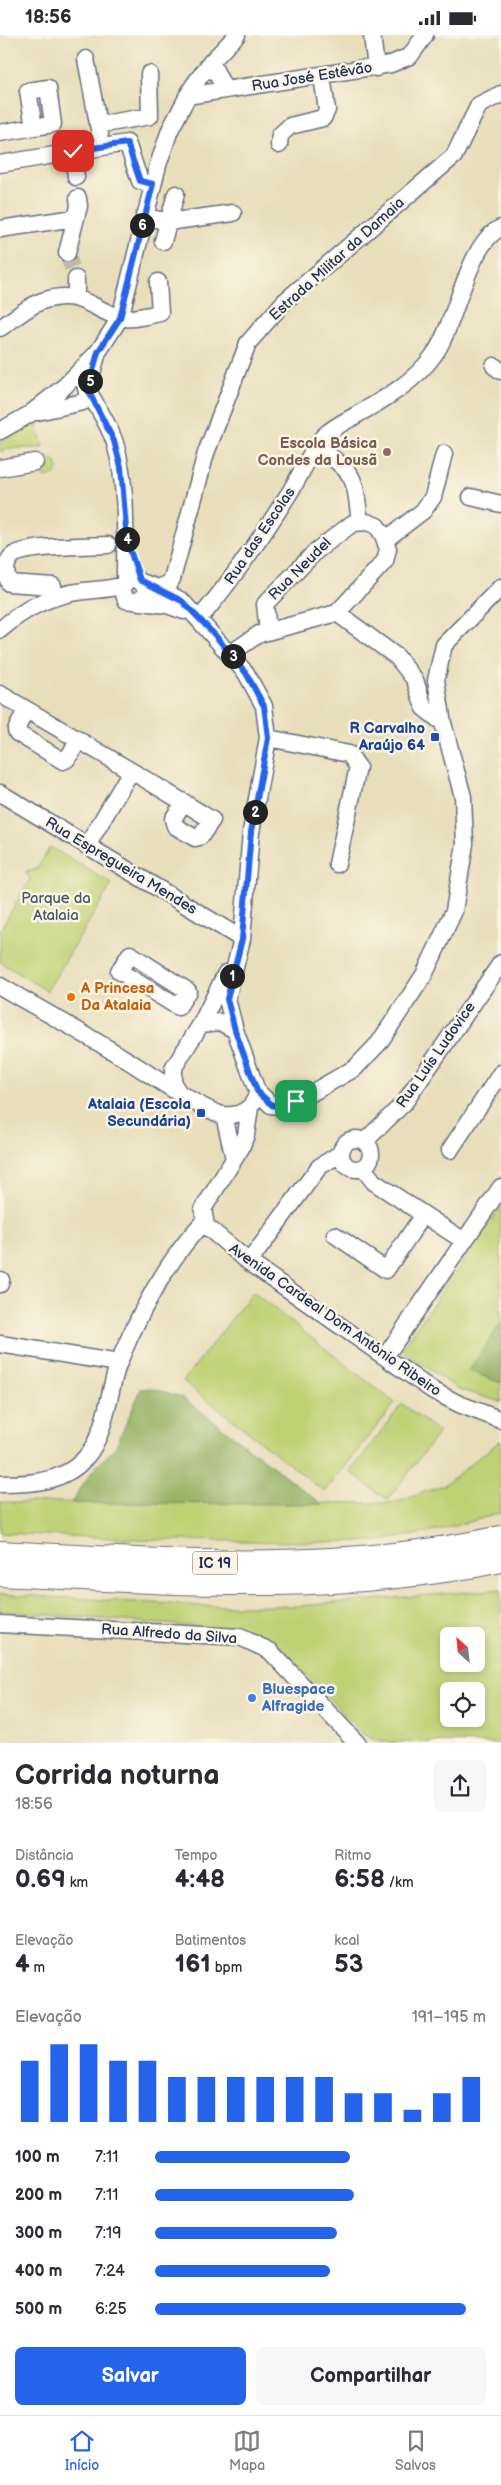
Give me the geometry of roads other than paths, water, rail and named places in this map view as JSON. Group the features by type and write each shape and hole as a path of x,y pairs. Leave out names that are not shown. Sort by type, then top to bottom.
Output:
{"highway":[{"path":"428,1550 501,1522"},
{"name":"IC 19","path":"0,1553 218,1563 331,1561 428,1550 501,1537"},
{"name":"IC 19","path":"0,1574 221,1585 307,1583 424,1573 501,1560"},
{"path":"424,1573 501,1577"}],"street":[{"path":"0,431 30,414 66,385 98,352 120,318 144,216 170,130 187,96 211,63 237,35"},
{"path":"372,35 376,68"},
{"name":"Rua José Estêvão","path":"187,96 376,68 410,56 425,35"},
{"path":"86,59 102,146"},
{"path":"211,63 225,90"},
{"path":"98,125 150,116 149,74"},
{"path":"279,145 280,135 290,126 323,118 327,111 322,75"},
{"name":"Estrada Militar da Damaia","path":"138,584 168,584 172,579 206,453 248,343 284,302 454,156 479,105 501,94"},
{"path":"0,133 34,127"},
{"path":"0,164 127,143 140,181 153,184"},
{"path":"73,151 76,177"},
{"path":"163,241 176,193"},
{"path":"67,253 79,206 78,198"},
{"path":"144,216 168,222 232,213"},
{"path":"0,229 75,218"},
{"name":"Rua das Escolas","path":"198,617 205,612 247,560 325,434 380,401 413,377 434,356 449,326 458,297 481,246 496,230 501,228"},
{"path":"76,279 76,298"},
{"path":"0,328 41,302 68,296 88,301 120,318 144,317 160,313 158,281"},
{"path":"30,414 86,399 98,352"},
{"path":"66,385 80,381 88,390 114,441 121,467 127,541 138,584 146,594 134,602"},
{"path":"66,385 63,394 73,404 105,424"},
{"path":"231,653 259,634 337,613 385,561 388,549 377,526 366,521 360,522 356,482 348,469 318,446"},
{"path":"385,540 423,511 433,497 444,454"},
{"path":"0,468 36,463"},
{"path":"471,497 501,504"},
{"name":"Rua Neudel","path":"268,631 264,611 265,604 270,597 336,534 353,523 360,522"},
{"path":"50,599 53,586 9,583 3,573 11,557 25,549 108,545"},
{"path":"134,602 122,593 138,584"},
{"path":"0,630 30,606 50,599 84,591 109,591 138,584 182,601 231,653 246,673 264,706 268,738 251,832 242,939 227,999 235,1030 257,1091 272,1105 288,1105 355,1068 379,1043 424,975 454,911 465,844 463,797 443,723 436,680 444,645 501,587"},
{"path":"50,599 167,605 198,617"},
{"path":"337,613 397,657 415,680 424,708 443,723"},
{"path":"0,694 184,802 212,820 200,837 196,839 175,826 173,819 184,802"},
{"path":"26,710 16,730 17,733 63,761 67,759 79,740"},
{"path":"268,738 349,755 358,767 337,864"},
{"path":"87,846 131,771"},
{"name":"Rua Espregueira Mendes","path":"0,793 242,939"},
{"path":"178,1091 173,1084 173,1069 203,1018 242,939"},
{"name":"Rua Luís Ludovice","path":"364,1142 404,1103 500,967"},
{"path":"0,986 161,1083 224,1115 234,1114 250,1107"},
{"path":"184,998 203,1018 220,1022 235,1030"},
{"path":"137,1067 162,1071 173,1069"},
{"path":"450,1150 501,1073"},
{"path":"0,1484 49,1480 77,1466 98,1441 119,1363 148,1303 189,1237 204,1221 202,1215 205,1204 242,1148 250,1107 257,1091"},
{"path":"224,1115 234,1159"},
{"path":"249,1262 319,1167 341,1153 344,1145 351,1140 364,1142 368,1145 371,1155 367,1165 358,1169 348,1167 344,1163 341,1153"},
{"path":"363,1168 374,1182 464,1241"},
{"path":"385,1357 501,1187"},
{"path":"335,1235 386,1270 423,1215"},
{"name":"Avenida Cardeal Dom António Ribeiro","path":"204,1221 211,1231 249,1262 432,1390 459,1404 501,1420"},
{"path":"0,1344 119,1363"},
{"name":"Rua Alfredo da Silva","path":"0,1624 240,1637 270,1651 357,1743"}],"tunnel":[{"path":"67,253 76,279"}],"place":[{"name":"Escola Básica Condes da Lousã","path":"387,452"},
{"name":"R Carvalho Araújo 64","path":"435,737"},
{"name":"A Princesa Da Atalaia","path":"71,997"},
{"name":"Atalaia (Escola Secundária)","path":"201,1113"},
{"name":"Bluespace Alfragide","path":"252,1698"}],"park label":[{"name":"Parque da Atalaia","path":"56,906"}]}
